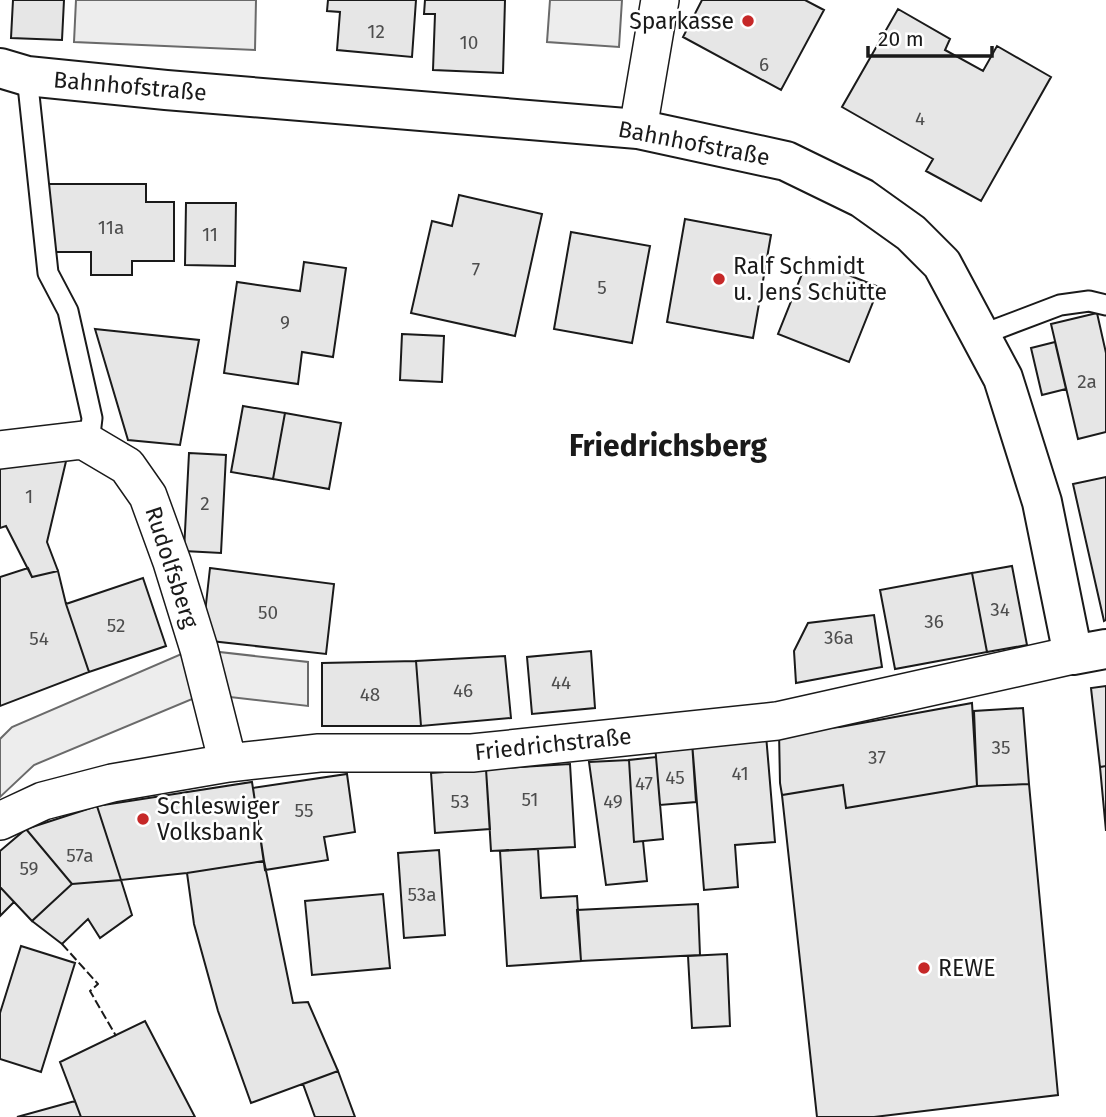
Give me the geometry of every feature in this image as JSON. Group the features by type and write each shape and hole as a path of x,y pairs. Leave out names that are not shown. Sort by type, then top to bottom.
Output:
{"street":[{"path":"638,129 660,0"},
{"name":"Bahnhofstraße","path":"14,72 166,90 638,129 786,161 862,198 911,233 942,264 1003,378 1090,652"},
{"path":"0,450 83,440 89,443"},
{"name":"Rudolfsberg","path":"89,443 127,466 148,496 199,649 228,763"},
{"name":"Friedrichstraße","path":"0,821 43,801 112,783 228,763 319,753 472,753 777,721 1090,652"}],"lane":[{"path":"14,72 48,273 68,311 92,418 89,443"},
{"path":"981,335 1060,305 1088,301 1106,305"}],"shaded area":[{"path":"76,0 256,0 255,50 74,42"},
{"path":"550,0 622,0 619,47 547,42"},
{"path":"193,649 308,662 308,706 204,694 34,765 0,797 0,739 12,727"}],"building":[{"path":"13,0 64,0 62,40 11,38"},
{"path":"328,0 416,0 412,57 337,50 340,12 327,11"},
{"path":"425,0 505,0 503,73 433,70 435,14 424,14"},
{"path":"702,0 805,0 824,10 781,90 683,37"},
{"path":"898,9 950,39 945,50 983,71 997,46 1051,77 981,201 926,171 933,159 842,107"},
{"path":"49,184 146,184 146,202 174,202 174,261 132,261 132,275 91,275 91,252 49,252"},
{"path":"459,195 542,214 515,336 411,313 432,221 452,226"},
{"path":"186,203 236,203 235,266 185,265"},
{"name":"Ralf Schmidt u. Jens Schütte","path":"685,219 771,235 753,338 667,322"},
{"path":"571,232 650,246 632,343 554,329"},
{"path":"808,259 879,287 849,362 778,334"},
{"path":"304,262 346,268 333,357 302,352 298,384 224,373 237,282 300,291"},
{"path":"1097,313 1106,353 1106,432 1078,439 1051,324"},
{"path":"95,329 199,340 180,445 128,440"},
{"path":"402,334 444,336 442,382 400,380"},
{"path":"1055,342 1066,389 1042,395 1031,348"},
{"path":"243,406 285,413 273,479 231,472"},
{"path":"285,413 341,423 329,489 273,479"},
{"path":"189,453 226,455 221,553 184,551"},
{"path":"67,457 47,542 58,571 32,577 6,526 0,528 0,466"},
{"path":"1106,477 1106,620 1104,621 1073,484"},
{"path":"1012,566 1027,645 987,652 972,573"},
{"path":"28,568 32,577 58,571 89,672 0,706 0,577"},
{"path":"210,568 334,584 326,654 202,640"},
{"path":"972,573 987,652 895,669 880,590"},
{"path":"143,578 166,646 89,672 66,604"},
{"path":"874,615 882,667 796,683 794,651 808,623"},
{"path":"591,651 595,708 532,714 527,657"},
{"path":"505,656 511,718 421,726 416,661"},
{"path":"416,661 421,726 322,726 322,663"},
{"path":"1106,686 1106,766 1100,767 1091,688"},
{"path":"972,703 977,786 846,808 843,785 782,795 779,731 840,727"},
{"path":"1023,708 1029,784 977,786 974,711"},
{"path":"766,735 775,842 735,845 738,887 704,890 692,742"},
{"path":"692,742 696,802 660,805 655,745"},
{"path":"656,757 663,839 634,842 629,760"},
{"path":"629,760 634,842 643,841 647,881 606,885 589,762"},
{"path":"570,764 575,847 491,851 486,769"},
{"path":"1106,766 1106,831 1100,767"},
{"path":"486,769 490,829 435,833 431,773"},
{"path":"347,774 355,832 324,837 328,860 265,870 253,788"},
{"path":"252,782 264,861 121,880 97,806"},
{"name":"REWE","path":"1029,784 1058,1095 874,1117 817,1117 782,795 843,785 846,808 977,786"},
{"path":"97,806 121,880 72,884 26,829"},
{"path":"26,829 72,884 32,921 0,887 0,851"},
{"path":"538,849 541,898 577,896 581,961 507,966 500,851"},
{"path":"439,850 445,935 404,938 398,853"},
{"path":"264,861 293,1003 308,1002 338,1071 251,1103 218,1011 194,924 187,873"},
{"path":"121,880 132,915 100,938 88,919 62,944 32,921 72,884"},
{"path":"0,887 14,902 0,916"},
{"path":"383,894 390,968 312,975 305,901"},
{"path":"698,904 700,955 581,961 577,910"},
{"path":"21,946 75,963 41,1072 0,1059 0,1013"},
{"path":"727,954 730,1026 692,1028 688,956"},
{"path":"145,1021 195,1117 81,1117 60,1062"},
{"path":"338,1071 355,1117 315,1117 303,1084"},
{"path":"75,1101 81,1117 17,1117"}],"fence":[{"path":"62,944 98,984 90,991 116,1036"}],"place":[{"name":"Sparkasse","path":"748,21"},
{"name":"Ralf Schmidt u. Jens Schütte","path":"719,279"},
{"name":"Schleswiger Volksbank","path":"143,819"},
{"name":"REWE","path":"924,968"}],"district":[{"name":"Friedrichsberg","path":"668,446"}]}
